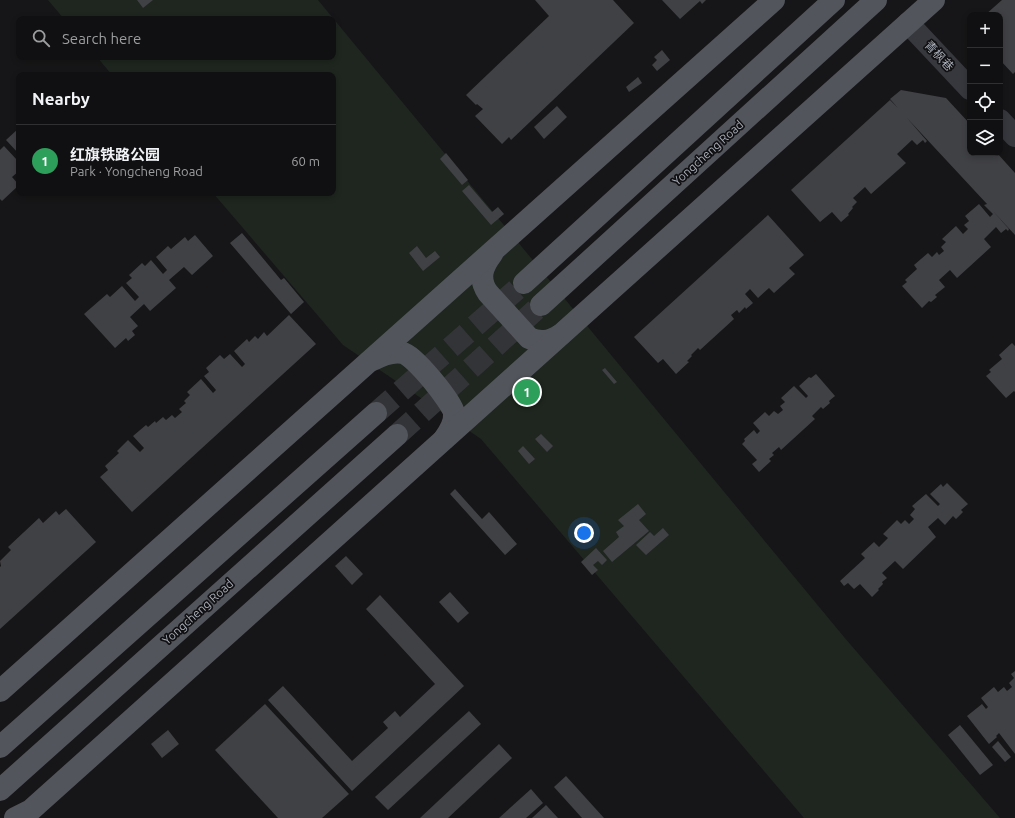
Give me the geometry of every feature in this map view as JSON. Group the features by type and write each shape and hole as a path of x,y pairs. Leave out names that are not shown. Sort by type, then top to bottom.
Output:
{"main road":[{"path":"0,690 774,0"},
{"path":"524,283 834,0"},
{"name":"Yongcheng Road","path":"541,305 876,0"},
{"path":"15,818 31,810 934,0"},
{"path":"496,248 487,260 482,274 484,287 488,293 529,338 542,342 554,339 561,334"},
{"path":"366,364 386,354 397,352 404,353 416,362 446,397 454,412 452,427 442,441"},
{"path":"0,747 376,413"},
{"name":"Yongcheng Road","path":"0,790 397,435"}],"street":[{"name":"青枫巷","path":"908,23 967,86"},
{"path":"1003,123 1015,136"}],"shaded area":[{"path":"48,0 318,0 331,16 61,16"},
{"path":"336,22 844,637 1000,818 804,818 481,439 343,345 216,196 336,196 336,72 110,72 100,60 336,60"}],"building":[{"path":"137,0 153,0 143,8"},
{"path":"535,0 613,0 634,23 511,140 509,137 502,144 475,116 483,109 477,104 476,105 466,95 549,16"},
{"path":"662,0 706,0 702,4 700,1 680,19"},
{"path":"1002,0 1015,0 1015,72 1013,74 1003,63 1003,12 988,12"},
{"path":"662,50 670,60 657,71 652,65 657,60 654,57"},
{"path":"638,77 642,83 629,92 626,87"},
{"path":"901,90 946,98 967,121 967,156 1000,156 1015,173 1015,235 992,210 1009,229 1008,231 1006,229 1001,233 996,227 984,239 991,247 957,278 950,270 939,280 945,287 935,295 937,297 931,302 929,301 922,308 902,286 907,282 905,280 917,269 914,265 928,253 932,257 937,252 939,255 944,251 941,247 946,242 942,239 956,226 963,234 968,229 964,225 969,221 965,216 979,204 990,217 993,214 984,205 987,204 907,118 927,141 925,143 923,140 917,145 912,140 897,154 906,163 871,194 865,187 853,198 857,202 852,207 853,208 848,214 849,215 841,222 832,212 820,222 791,190 890,100 898,108 890,99"},
{"path":"557,106 567,117 544,139 534,127"},
{"path":"16,131 16,151 6,140"},
{"path":"4,146 16,159 16,174 12,177 16,182 16,188 2,201 0,199 0,150"},
{"path":"446,153 468,180 462,185 440,159"},
{"path":"469,185 492,212 498,207 504,214 491,225 462,191"},
{"path":"768,215 804,255 789,268 795,274 774,293 769,288 758,298 750,289 745,294 753,303 746,309 745,307 739,313 737,310 731,315 734,319 700,350 698,348 687,361 689,362 676,374 663,359 658,363 634,337"},
{"path":"242,233 281,280 284,278 304,302 291,314 230,243"},
{"path":"195,235 213,256 192,275 184,267 169,280 176,288 150,311 144,304 130,317 138,326 132,331 135,335 128,341 126,338 115,348 84,314 107,294 110,297 122,286 135,301 139,297 126,283 132,278 129,275 142,263 145,266 151,260 163,274 167,270 156,257 168,246 171,249 185,237 188,241"},
{"path":"417,246 426,258 435,251 440,257 423,271 409,253"},
{"path":"289,315 316,344 132,512 100,477 108,470 105,466 119,453 117,451 128,440 140,452 144,448 133,436 146,425 148,427 163,417 166,420 172,415 175,418 182,412 179,409 186,403 184,401 190,395 187,392 201,379 213,393 216,390 204,376 209,372 206,368 220,355 224,359 230,354 242,367 245,364 234,351 247,339 249,342 255,336 258,339 264,332 267,336"},
{"path":"1012,343 1015,346 1015,392 1014,391 1006,398 986,376 991,372 989,370 1002,359 999,355"},
{"path":"605,368 617,382 614,384 602,370"},
{"path":"816,374 835,396 829,401 830,403 823,409 821,407 812,416 815,419 781,450 779,447 772,453 774,455 769,459 771,461 759,472 752,464 757,460 742,444 745,441 744,439 754,430 757,434 760,431 753,423 765,412 769,416 774,411 778,414 783,410 780,406 785,402 781,398 794,386 806,398 808,396 799,386 809,377 811,378"},
{"path":"541,434 553,446 547,452 535,439"},
{"path":"523,446 535,459 529,464 518,451"},
{"path":"947,483 968,504 961,510 963,512 956,519 953,516 945,525 938,518 928,527 936,537 903,569 895,561 882,573 887,578 882,582 883,584 878,589 879,590 872,597 860,584 854,589 848,583 844,586 840,581 865,558 861,554 874,542 879,547 888,538 883,534 897,520 901,524 905,520 909,524 914,519 910,515 915,509 912,506 926,494 938,506 940,504 930,494 941,484 943,487"},
{"path":"455,489 482,519 489,512 517,544 505,555 450,494"},
{"path":"638,504 646,514 639,520 649,531 612,562 603,551 619,537 616,532 624,526 618,520"},
{"path":"66,509 96,542 0,629 0,561 11,550 8,547 39,518 43,523 56,511 59,515"},
{"path":"663,528 669,535 646,555 636,545 650,532 654,536"},
{"path":"596,548 607,560 602,565 598,561 593,565 598,570 592,575 581,562"},
{"path":"346,556 363,574 352,585 335,566"},
{"path":"450,592 469,613 458,623 439,602"},
{"path":"380,595 464,686 352,791 268,700 283,686 352,761 388,728 383,722 395,711 400,717 435,684 366,609"},
{"path":"1015,671 1015,754 999,733 996,736 997,737 989,744 967,716 982,704 986,709 988,707 981,698 994,687 998,692 1004,687 1007,691 1012,687 1009,683 1014,678 1011,674"},
{"path":"265,704 349,794 322,818 278,818 215,750"},
{"path":"469,711 481,724 388,810 375,797"},
{"path":"960,725 993,765 980,775 948,735"},
{"path":"168,730 179,744 162,758 151,744"},
{"path":"998,741 1011,757 1005,762 992,747"},
{"path":"499,744 512,758 448,818 420,818"},
{"path":"566,776 604,818 582,818 554,787"},
{"path":"531,789 543,803 526,818 499,818"},
{"path":"546,805 558,818 532,818"}],"tunnel":[{"path":"376,413 524,283"},
{"path":"397,435 541,305"}],"place":[{"name":"红旗铁路公园","path":"527,392"}]}
